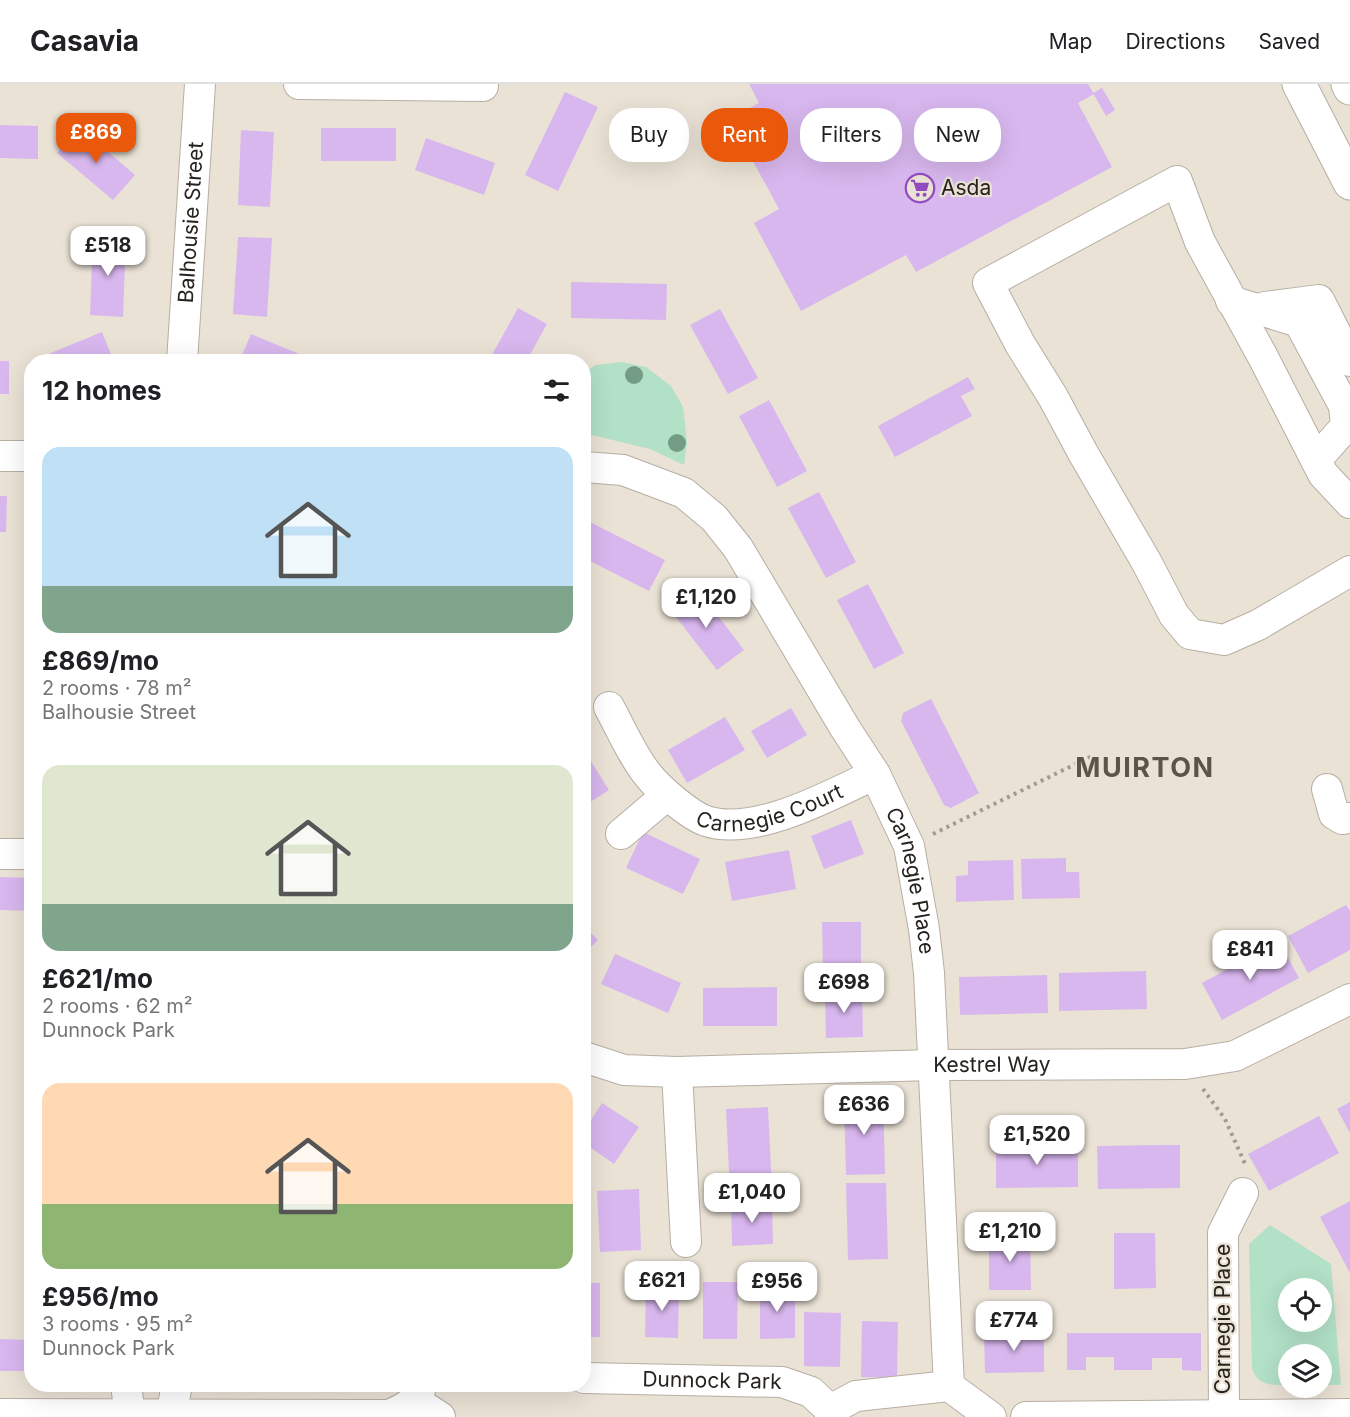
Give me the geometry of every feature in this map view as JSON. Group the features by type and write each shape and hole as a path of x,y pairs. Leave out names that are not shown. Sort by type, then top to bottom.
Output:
{"main road":[{"path":"1299,84 1342,148 1350,183"}],"street":[{"name":"Balhousie Street","path":"183,354 200,84"},
{"path":"299,84 483,86"},
{"path":"1350,503 1320,467 1263,357 1244,304 1200,242 1177,181 988,283 1020,344 1053,397 1174,615 1190,634 1224,640 1258,625 1350,571"},
{"path":"1244,304 1319,300 1350,361"},
{"path":"1244,304 1299,322 1344,406 1348,423 1320,467"},
{"path":"0,456 24,456"},
{"name":"Carnegie Place","path":"591,467 622,470 684,493 714,518 738,548 845,728 875,774 909,846 924,928 934,1065 949,1386"},
{"name":"Carnegie Court","path":"609,707 647,774 667,795 705,820 735,825 765,820 823,799 875,774"},
{"path":"1327,789 1334,814 1342,819 1350,818"},
{"name":"Carnegie Court","path":"621,834 667,795"},
{"path":"0,854 24,854"},
{"name":"Kestrel Way","path":"591,1059 624,1070 677,1072 934,1065 1185,1064 1235,1056 1350,999"},
{"path":"677,1072 686,1242"},
{"name":"Carnegie Place","path":"1224,1415 1223,1233 1243,1192"},
{"name":"Dunnock Park","path":"591,1378 782,1382 811,1392 830,1414 856,1396 949,1386"},
{"path":"949,1386 991,1417"},
{"path":"127,1392 130,1416"},
{"path":"0,1414 130,1416 173,1405 389,1415 403,1409 418,1392 440,1417"},
{"name":"Carnegie Place","path":"1026,1417 1336,1415"}],"path":[{"path":"909,846 1094,755"},
{"path":"1185,1064 1225,1119 1248,1170 1243,1192"}],"green space":[{"path":"622,362 646,367 671,386 683,407 687,442 684,465 650,449 591,435 591,368 596,365"},
{"path":"1270,1225 1331,1264 1341,1385 1332,1385 1332,1344 1278,1344 1278,1385 1261,1381 1252,1368 1249,1244"}],"building":[{"name":"Asda","path":"749,84 1088,84 1094,94 1078,103 1112,167 916,272 906,255 801,311 754,223 779,209 753,162 788,162 788,108 750,108 759,103"},
{"path":"1102,88 1115,110 1106,116 1093,93"},
{"path":"565,92 598,107 558,191 525,175"},
{"path":"0,125 38,126 38,159 0,158"},
{"path":"79,127 135,175 113,200 57,153"},
{"path":"321,128 396,128 396,161 321,161"},
{"path":"241,130 274,132 270,207 238,205"},
{"path":"426,138 495,163 484,195 415,170"},
{"path":"93,237 126,239 123,317 90,315"},
{"path":"238,237 272,238 267,317 233,314"},
{"path":"571,282 667,284 666,320 571,318"},
{"path":"518,308 547,324 530,354 492,354"},
{"path":"720,309 758,378 728,394 690,325"},
{"path":"102,332 111,354 48,354"},
{"path":"251,334 299,354 242,354"},
{"path":"0,361 9,361 9,394 0,394"},
{"path":"968,377 975,389 961,396 972,416 895,457 878,426"},
{"path":"769,400 807,471 777,487 739,416"},
{"path":"819,492 856,562 826,578 788,508"},
{"path":"0,496 7,496 6,532 0,532"},
{"path":"591,523 665,560 649,591 591,562"},
{"path":"868,584 904,653 874,669 837,600"},
{"path":"696,587 744,650 717,670 669,608"},
{"path":"931,699 979,793 951,808 944,805 901,721 903,713"},
{"path":"791,708 807,735 767,758 751,731"},
{"path":"725,717 745,750 687,783 668,750"},
{"path":"591,761 609,790 591,802"},
{"path":"851,820 864,854 824,869 811,836"},
{"path":"643,832 700,859 683,894 626,868"},
{"path":"789,850 796,889 732,901 725,862"},
{"path":"1066,858 1066,872 1079,872 1080,898 1022,899 1021,859"},
{"path":"1013,860 1014,900 956,902 956,876 968,875 968,861"},
{"path":"0,877 24,878 24,911 0,910"},
{"path":"1346,905 1350,911 1350,950 1308,973 1288,936"},
{"path":"822,922 861,922 861,969 823,969"},
{"path":"591,933 598,940 591,947"},
{"path":"1279,941 1299,978 1222,1020 1202,983"},
{"path":"615,954 681,983 668,1013 601,984"},
{"path":"1146,971 1147,1009 1059,1011 1059,973"},
{"path":"1047,975 1048,1013 960,1015 959,977"},
{"path":"777,987 777,1026 703,1026 703,988"},
{"path":"825,991 862,991 863,1037 826,1038"},
{"path":"883,1098 885,1174 846,1175 844,1099"},
{"path":"1350,1102 1350,1133 1337,1109"},
{"path":"602,1103 639,1127 614,1164 591,1148 591,1120"},
{"path":"768,1107 772,1190 730,1192 726,1109"},
{"path":"1319,1116 1339,1153 1269,1191 1248,1154"},
{"path":"1078,1144 1078,1187 996,1188 996,1145"},
{"path":"1180,1145 1180,1188 1098,1189 1097,1146"},
{"path":"846,1183 886,1183 888,1259 848,1260"},
{"path":"639,1189 641,1250 600,1252 597,1191"},
{"path":"1350,1201 1350,1273 1320,1217"},
{"path":"772,1202 773,1244 732,1246 731,1203"},
{"path":"1114,1233 1155,1233 1156,1288 1114,1289"},
{"path":"989,1235 1030,1235 1031,1290 989,1290"},
{"path":"703,1282 738,1282 737,1339 703,1339"},
{"path":"591,1283 600,1283 600,1337 591,1337"},
{"path":"646,1286 679,1286 678,1338 645,1337"},
{"path":"760,1288 795,1288 795,1338 760,1339"},
{"path":"804,1312 841,1313 840,1367 804,1366"},
{"path":"862,1321 898,1322 897,1378 861,1377"},
{"path":"1044,1331 1044,1372 985,1373 984,1332"},
{"path":"1067,1333 1201,1333 1201,1371 1182,1370 1182,1358 1152,1358 1152,1370 1114,1370 1114,1357 1086,1357 1086,1370 1067,1370"},
{"path":"0,1339 24,1340 24,1371 0,1371"}],"place":[{"name":"Asda","path":"920,188"}],"district":[{"name":"MUIRTON","path":"1145,768"}]}
